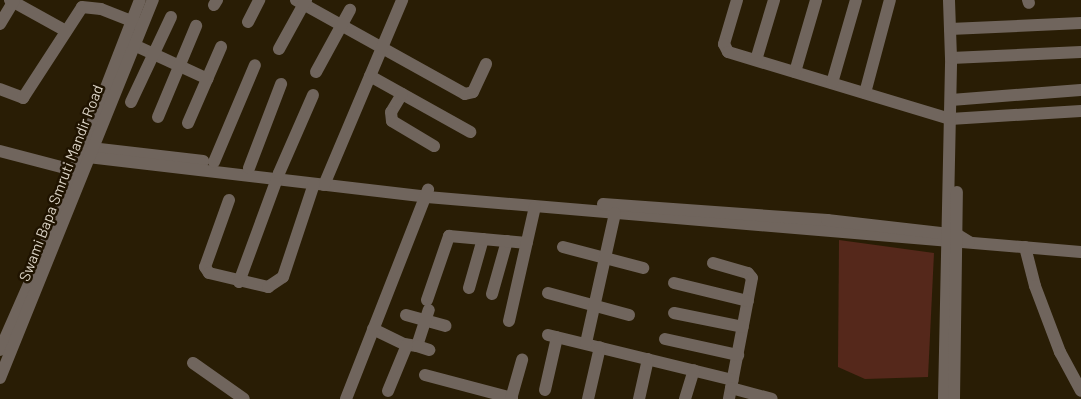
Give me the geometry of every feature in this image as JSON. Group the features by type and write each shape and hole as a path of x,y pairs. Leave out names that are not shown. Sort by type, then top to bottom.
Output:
{"street":[{"path":"0,350 77,172 137,23 140,0"},
{"name":"Swami Bapa Smruti Mandir Road","path":"0,378 77,172 89,153 134,45 137,23 153,0"},
{"path":"248,22 259,0"},
{"path":"229,200 205,267 208,273 239,282 268,287 283,277 321,182 370,76 402,0"},
{"path":"737,0 724,49 756,60 954,119 1081,111"},
{"path":"756,60 774,0"},
{"path":"795,72 816,0"},
{"path":"832,83 856,0"},
{"path":"865,93 890,0"},
{"path":"948,0 953,29"},
{"path":"954,0 953,195 956,239 954,399"},
{"path":"0,24 11,1 66,31"},
{"path":"279,49 302,1 382,49 470,94 486,64"},
{"path":"0,89 23,98 82,7 97,4 137,23"},
{"path":"316,72 350,10"},
{"path":"131,102 171,17"},
{"path":"953,29 1081,23"},
{"path":"158,117 196,26"},
{"path":"134,45 208,79"},
{"path":"188,123 222,47"},
{"path":"954,58 1081,52"},
{"path":"214,162 255,65"},
{"path":"370,76 470,132"},
{"path":"250,168 281,84"},
{"path":"954,100 1081,90"},
{"path":"402,94 391,112 392,122 434,146"},
{"path":"239,282 277,176 312,95"},
{"path":"0,151 77,172"},
{"path":"89,153 214,162 250,168 277,176"},
{"path":"89,153 211,170 428,193 535,207 956,239"},
{"path":"428,193 827,220 956,239 1081,252"},
{"path":"346,399 428,193"},
{"path":"509,321 535,207"},
{"path":"586,343 615,213"},
{"path":"388,391 412,346 427,310 449,236 527,244"},
{"path":"469,288 483,239"},
{"path":"944,399 956,239"},
{"path":"492,294 507,241"},
{"path":"563,247 643,268"},
{"path":"1025,247 1035,286 1060,352 1081,391"},
{"path":"713,263 748,273 752,278 731,389"},
{"path":"674,283 748,301"},
{"path":"548,292 629,315"},
{"path":"406,314 427,310"},
{"path":"427,310 446,326"},
{"path":"674,313 743,327"},
{"path":"373,329 412,346 429,350"},
{"path":"545,390 552,336 694,370 731,389 772,399"},
{"path":"665,339 738,355"},
{"path":"588,399 600,347"},
{"path":"639,399 648,359"},
{"path":"425,375 512,398 522,360"},
{"path":"192,363 244,399"},
{"path":"686,399 694,370"}],"shaded area":[{"path":"839,240 934,253 928,377 865,379 838,367"}]}
